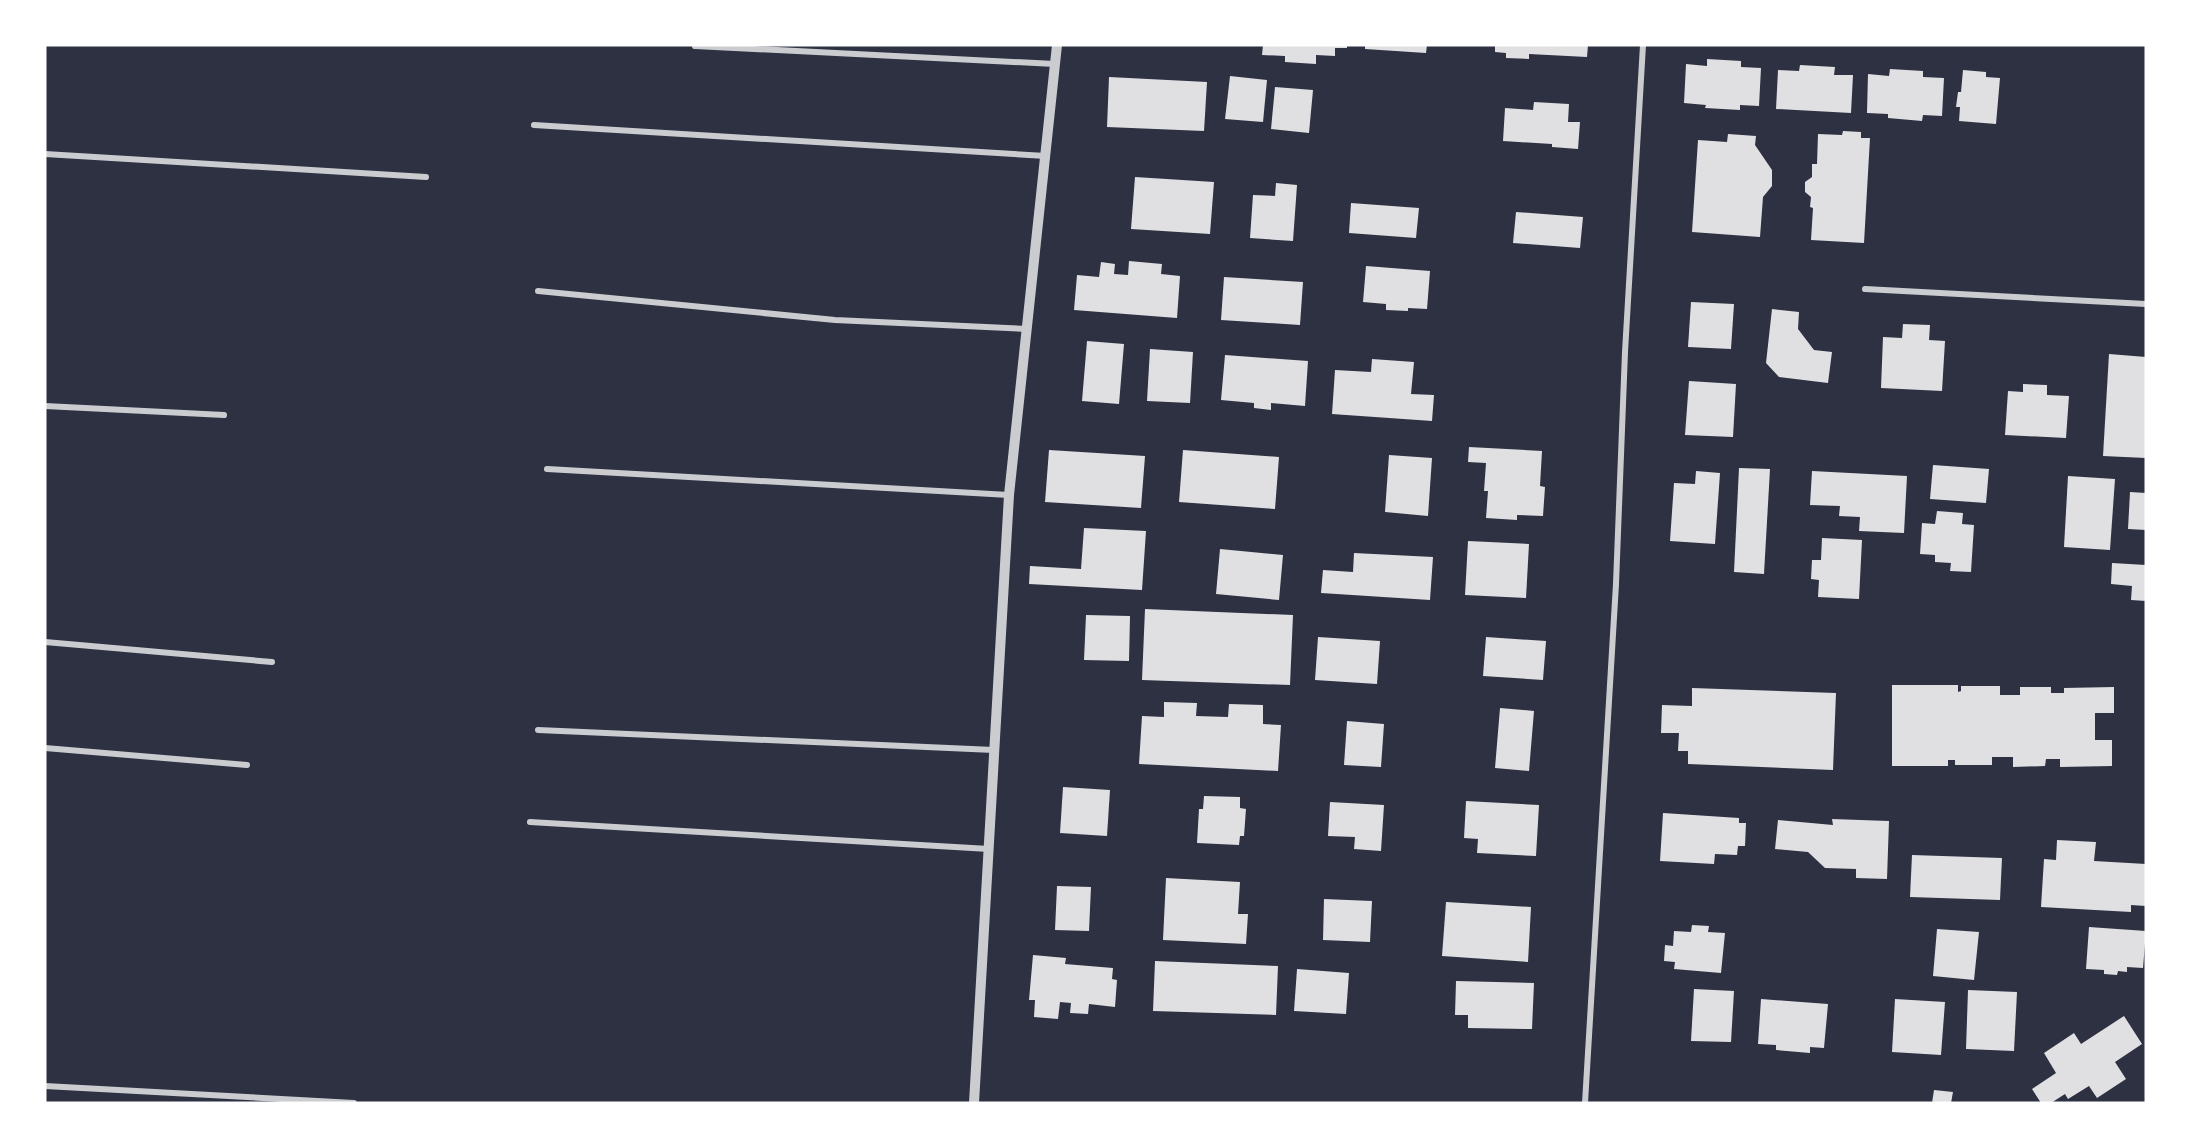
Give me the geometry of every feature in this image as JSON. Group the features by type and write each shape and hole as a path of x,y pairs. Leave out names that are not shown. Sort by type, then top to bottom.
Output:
{"street":[{"path":"974,1103 1009,495 1057,45"},
{"path":"1585,1103 1616,584 1625,352 1644,45"},
{"path":"695,46 1055,64"},
{"path":"534,125 1046,156"},
{"path":"45,154 426,177"},
{"path":"1865,289 2146,304"},
{"path":"538,291 835,320 1028,329"},
{"path":"45,406 224,415"},
{"path":"547,469 1009,495"},
{"path":"45,642 272,662"},
{"path":"538,730 994,750"},
{"path":"45,748 247,765"},
{"path":"530,822 989,849"},
{"path":"45,1086 354,1103"}],"building":[{"path":"1263,45 1347,45 1347,48 1335,48 1335,56 1316,55 1316,64 1285,62 1285,56 1262,55"},
{"path":"1365,45 1427,45 1426,53 1365,49"},
{"path":"1495,45 1588,45 1587,57 1529,54 1529,59 1506,58 1506,53 1495,52"},
{"path":"1707,59 1741,61 1741,67 1761,68 1759,106 1740,105 1740,110 1705,108 1706,105 1684,103 1686,64 1707,66"},
{"path":"1800,65 1835,67 1834,75 1853,75 1851,113 1776,109 1778,70 1799,71"},
{"path":"1890,69 1923,71 1923,77 1944,78 1942,116 1923,115 1922,121 1888,118 1888,114 1867,113 1868,74 1889,76"},
{"path":"1963,70 1986,72 1986,77 2000,78 1996,124 1959,121 1960,107 1956,107 1958,92 1961,92"},
{"path":"1230,76 1267,80 1263,122 1225,119"},
{"path":"1109,77 1207,82 1204,131 1107,127"},
{"path":"1275,87 1313,90 1309,133 1271,129"},
{"path":"1534,102 1569,104 1568,122 1580,122 1578,149 1552,147 1552,144 1503,141 1505,108 1533,110"},
{"path":"1843,131 1861,132 1861,138 1870,138 1864,243 1811,240 1813,208 1810,207 1811,197 1805,192 1805,182 1812,177 1812,164 1817,164 1818,134 1842,135"},
{"path":"1728,134 1756,136 1755,145 1772,170 1772,186 1763,197 1760,237 1692,232 1698,140 1727,142"},
{"path":"1135,177 1214,182 1210,234 1131,229"},
{"path":"1276,183 1297,185 1293,241 1250,238 1253,195 1275,196"},
{"path":"1351,203 1419,208 1416,238 1349,233"},
{"path":"1516,212 1583,217 1580,248 1513,243"},
{"path":"1129,261 1162,264 1161,274 1180,276 1177,318 1074,310 1077,275 1099,277 1101,262 1115,264 1114,274 1128,275"},
{"path":"1366,266 1430,271 1427,309 1386,310 1386,304 1363,302"},
{"path":"1224,277 1303,282 1300,325 1221,320"},
{"path":"1691,302 1734,304 1731,349 1688,347"},
{"path":"1772,309 1799,312 1798,329 1814,350 1832,352 1828,383 1779,377 1766,363"},
{"path":"1903,324 1930,325 1929,340 1945,341 1942,391 1881,388 1883,337 1902,338"},
{"path":"1087,341 1124,344 1119,404 1082,401"},
{"path":"1150,349 1193,352 1190,403 1147,401"},
{"path":"2109,354 2146,357 2146,458 2103,456"},
{"path":"1225,355 1308,361 1305,406 1271,403 1271,410 1254,408 1254,403 1221,400"},
{"path":"1372,359 1414,362 1411,394 1434,395 1432,421 1332,414 1335,370 1371,372"},
{"path":"1689,381 1736,384 1733,437 1685,435"},
{"path":"2023,384 2047,385 2047,395 2069,396 2066,438 2005,435 2008,391 2023,392"},
{"path":"1469,447 1542,451 1540,486 1545,487 1543,516 1517,515 1517,520 1486,518 1488,491 1484,491 1486,463 1468,462"},
{"path":"1049,450 1145,456 1141,508 1045,502"},
{"path":"1183,450 1279,457 1275,509 1179,502"},
{"path":"1389,455 1432,458 1428,516 1385,512"},
{"path":"1933,465 1989,469 1986,503 1930,499"},
{"path":"1739,468 1770,469 1764,574 1734,572"},
{"path":"1696,471 1720,473 1715,544 1670,541 1674,483 1695,484"},
{"path":"1812,471 1907,476 1904,533 1859,531 1860,517 1839,516 1840,506 1810,505"},
{"path":"2068,476 2115,479 2110,550 2064,547"},
{"path":"2130,492 2146,493 2146,530 2128,529"},
{"path":"1937,511 1963,513 1962,524 1974,525 1971,572 1950,571 1951,563 1935,562 1935,555 1920,554 1922,523 1935,524"},
{"path":"1084,528 1146,531 1142,590 1029,584 1030,566 1081,569"},
{"path":"1822,538 1862,540 1859,599 1818,597 1819,580 1811,579 1812,560 1821,560"},
{"path":"1468,541 1529,544 1526,598 1465,595"},
{"path":"1220,549 1283,555 1279,600 1216,594"},
{"path":"1354,553 1433,557 1430,600 1321,593 1323,570 1353,572"},
{"path":"2112,563 2146,565 2146,601 2131,600 2132,586 2111,584"},
{"path":"1145,609 1293,615 1290,685 1142,680"},
{"path":"1086,615 1130,616 1129,661 1084,660"},
{"path":"1318,637 1380,641 1377,684 1315,680"},
{"path":"1486,637 1546,641 1543,680 1483,676"},
{"path":"1892,685 1958,685 1958,692 1961,691 1961,686 2000,686 2000,695 2020,695 2020,687 2051,687 2051,693 2064,693 2064,688 2114,687 2114,713 2095,713 2095,740 2112,740 2112,766 2060,767 2060,759 2046,759 2045,766 2013,767 2013,757 1992,757 1992,765 1955,765 1955,760 1948,760 1948,766 1892,766"},
{"path":"1692,688 1836,693 1833,770 1688,764 1688,751 1678,751 1679,733 1661,733 1662,705 1692,706"},
{"path":"1164,702 1197,703 1196,716 1228,717 1229,704 1263,705 1263,724 1281,725 1278,771 1139,764 1142,716 1164,717"},
{"path":"1500,708 1534,711 1529,771 1495,768"},
{"path":"1347,721 1384,724 1381,767 1344,765"},
{"path":"1063,787 1110,790 1107,836 1060,833"},
{"path":"1204,796 1240,797 1240,808 1246,809 1244,836 1240,836 1239,845 1197,843 1199,809 1203,809"},
{"path":"1466,801 1539,805 1536,856 1477,853 1478,839 1464,838"},
{"path":"1330,802 1384,805 1381,851 1354,849 1355,837 1328,836"},
{"path":"1663,813 1739,818 1739,823 1746,823 1745,846 1738,846 1737,855 1715,854 1714,864 1660,861"},
{"path":"1832,819 1889,821 1887,879 1856,878 1856,869 1825,868 1808,852 1775,849 1778,820 1833,825"},
{"path":"2057,840 2096,842 2094,861 2146,864 2146,906 2131,905 2131,912 2041,907 2044,859 2056,860"},
{"path":"1912,855 2002,858 2000,900 1910,897"},
{"path":"1166,878 1240,882 1238,914 1248,914 1246,944 1163,940"},
{"path":"1057,886 1091,887 1089,931 1055,930"},
{"path":"1324,899 1372,901 1370,942 1323,940"},
{"path":"1446,902 1531,907 1528,962 1442,956"},
{"path":"1692,925 1709,926 1708,932 1725,933 1721,973 1674,969 1675,962 1664,961 1665,945 1673,946 1674,931 1691,932"},
{"path":"2089,927 2146,931 2143,968 2127,967 2127,972 2118,971 2117,975 2104,974 2104,970 2086,969"},
{"path":"1937,929 1979,932 1974,980 1933,976"},
{"path":"1033,955 1066,958 1065,964 1113,968 1112,979 1117,980 1115,1007 1089,1004 1088,1014 1070,1013 1071,1003 1060,1002 1058,1019 1034,1017 1035,1000 1029,1000"},
{"path":"1155,961 1278,966 1276,1015 1153,1011"},
{"path":"1297,969 1349,973 1346,1014 1294,1011"},
{"path":"1456,981 1534,983 1532,1029 1468,1028 1468,1015 1455,1015"},
{"path":"1694,989 1734,991 1731,1042 1691,1041"},
{"path":"1968,990 2017,992 2014,1051 1966,1049"},
{"path":"1761,999 1828,1004 1824,1048 1810,1047 1810,1053 1776,1050 1776,1045 1758,1044"},
{"path":"1895,999 1945,1002 1941,1055 1892,1052"},
{"path":"2124,1016 2142,1044 2115,1062 2126,1079 2097,1098 2089,1086 2068,1099 2065,1094 2051,1103 2041,1103 2032,1089 2056,1073 2044,1053 2074,1033 2081,1044"},
{"path":"1934,1090 1953,1092 1951,1103 1932,1103"}]}
